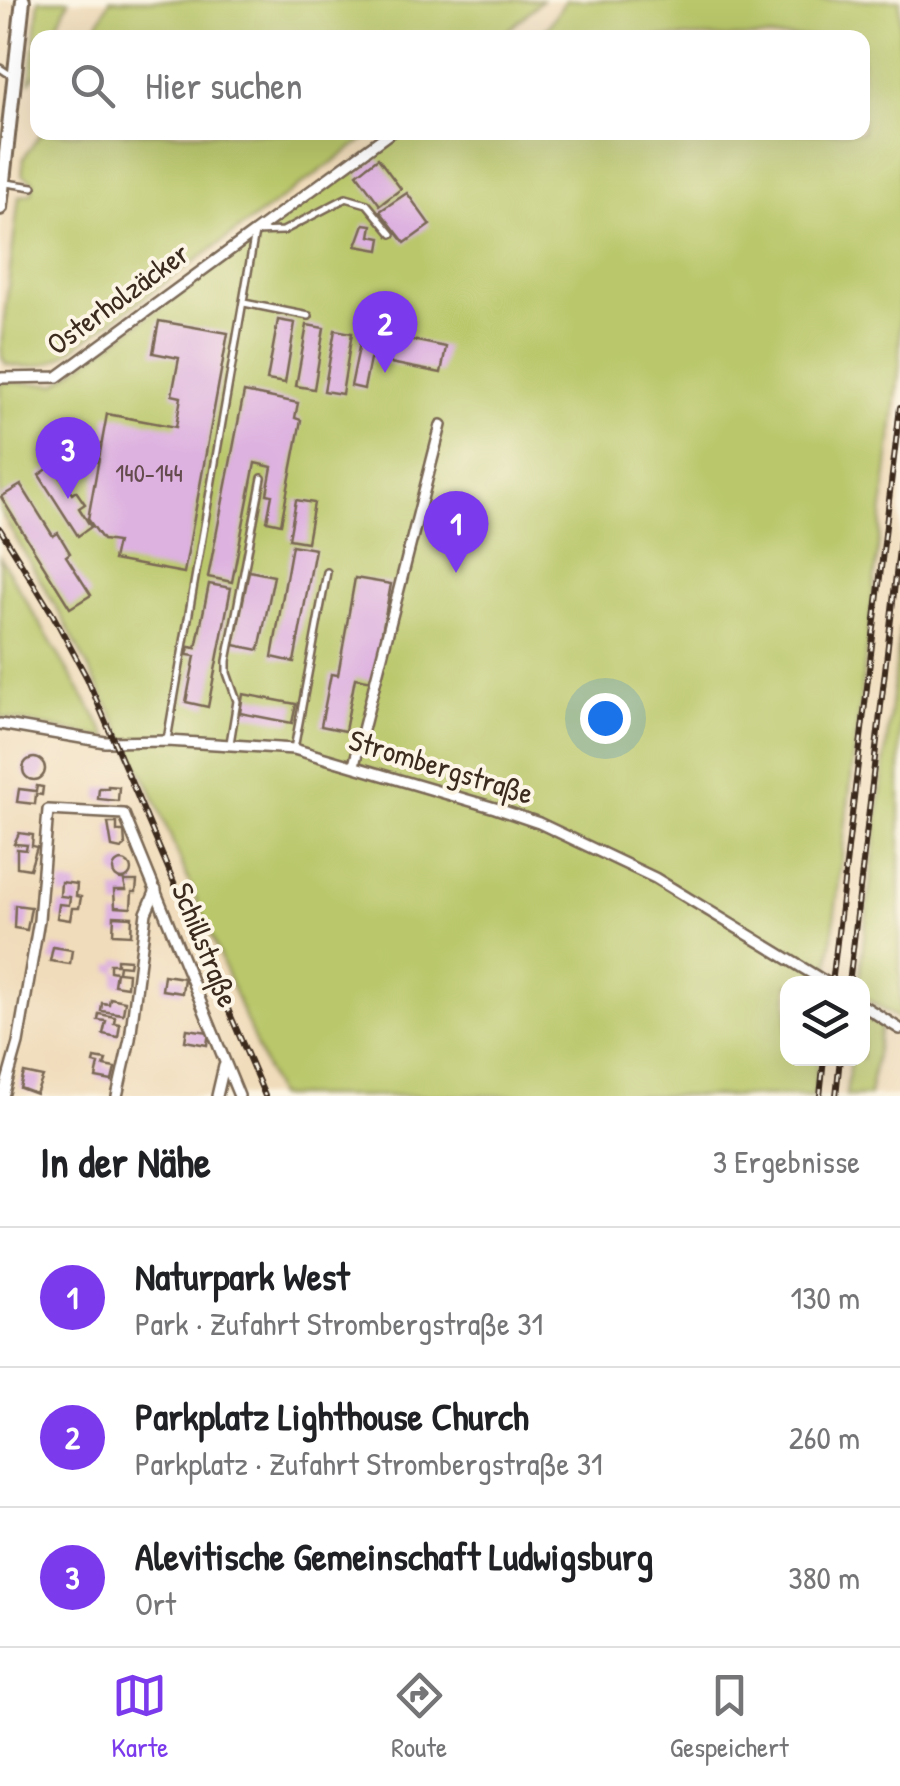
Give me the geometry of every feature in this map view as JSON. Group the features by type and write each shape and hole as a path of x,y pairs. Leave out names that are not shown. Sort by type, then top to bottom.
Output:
{"street":[{"path":"0,208 23,0"},
{"name":"Osterholzäcker","path":"0,378 56,377 379,140"},
{"path":"354,765 440,424"},
{"name":"Strombergstraße","path":"0,724 105,742 167,741 294,749 495,808 654,878 815,976"},
{"name":"Schillstraße","path":"3,1096 18,1043 39,920 48,810 124,814 239,1096"},
{"path":"117,1096 133,1020 146,913 156,890"},
{"path":"870,1010 900,1029"},
{"path":"217,1096 225,1063"}],"lane":[{"path":"0,68 15,78"},
{"path":"3,183 33,186"},
{"name":"Osterholzäcker","path":"255,232 283,230 346,198 367,204 392,234"},
{"path":"167,741 255,232"},
{"path":"244,303 309,316"},
{"path":"230,746 238,701 227,661 262,478"},
{"path":"294,749 326,572"}],"green space":[{"path":"39,0 69,0 55,30 36,30"},
{"path":"110,0 542,0 509,30 95,30"},
{"path":"566,0 900,0 900,364 828,976 780,976 780,1066 817,1066 814,1096 277,1096 151,789 63,619 0,511 0,382 56,384 389,140 870,140 870,30 544,30"},
{"path":"36,140 363,140 62,357 42,365 21,366 6,364 1,345 19,196 32,193 33,181 22,175 24,157"},
{"path":"0,557 109,739 0,717"},
{"path":"900,627 900,1020 870,1001 870,976 859,976"},
{"path":"870,1020 881,1026 869,1096 846,1096 849,1066 870,1066"}],"building":[{"path":"378,158 401,189 380,205 357,174"},
{"path":"407,193 430,225 405,243 380,211"},
{"path":"364,224 372,225 370,236 381,238 379,250 356,246"},
{"path":"278,320 295,323 285,383 267,380"},
{"path":"159,321 228,333 184,573 113,560 117,542 103,540 88,519 107,414 176,427 181,397 172,395 179,358 153,353"},
{"path":"364,323 409,332 407,339 446,347 441,373 370,359 364,389 351,386"},
{"path":"307,325 324,328 314,389 296,386"},
{"path":"335,330 352,333 342,394 324,391"},
{"path":"244,392 298,403 295,418 301,420 281,524 267,521 272,467 255,463 232,582 208,577"},
{"path":"53,465 72,494 76,491 85,504 79,508 91,527 78,536 39,475"},
{"path":"21,485 53,536 58,533 70,553 66,556 91,595 70,608 1,497"},
{"path":"296,500 314,503 307,542 289,539"},
{"path":"292,545 315,549 294,662 272,657"},
{"path":"249,571 274,576 259,650 234,645"},
{"path":"355,578 391,584 373,681 355,678 345,731 321,726 331,674 338,675"},
{"path":"209,584 231,588 208,707 186,702 195,656 187,655 189,647 196,648"},
{"path":"243,694 296,704 292,723 240,713"},
{"path":"34,758 42,761 42,777 34,780 26,777 23,769 26,761"},
{"path":"37,786 43,787 42,795 36,794 35,804 17,802 19,789 36,791"},
{"path":"119,787 118,801 98,799 99,788"},
{"path":"108,823 117,823 117,831 124,831 125,846 121,849 112,847"},
{"path":"19,833 33,835 32,846 37,847 30,869 17,867 17,849 26,850 27,845 14,844"},
{"path":"122,861 129,863 129,877 122,879 115,877 113,870 115,863"},
{"path":"124,881 137,881 131,908 115,907 114,890 126,890"},
{"path":"61,882 77,884 76,896 81,897 79,908 72,908 70,920 57,918 59,904 69,905 70,897 60,896"},
{"path":"15,905 31,907 27,930 14,928"},
{"path":"114,916 132,917 131,935 113,934"},
{"path":"53,947 72,950 70,964 50,961"},
{"path":"117,959 130,960 129,966 119,965 118,972 128,973 127,987 114,985 116,972 110,971 110,964 117,964"},
{"path":"164,975 184,978 182,993 162,990"},
{"path":"110,998 125,1001 123,1014 101,1011 102,1003 109,1004"},
{"path":"99,1014 115,1017 114,1023 120,1024 118,1037 103,1034 106,1021 98,1020"},
{"path":"187,1029 209,1032 207,1045 185,1041"},
{"path":"95,1058 106,1060 104,1066 115,1068 112,1081 96,1078 99,1064 94,1063"},
{"path":"24,1073 43,1077 36,1094 20,1088"}],"railway":[{"path":"833,976 900,407"},
{"path":"0,529 87,678 265,1096"},
{"path":"850,976 900,540"},
{"path":"820,1096 823,1066"},
{"path":"836,1096 839,1066"}],"place":[{"name":"Parkplatz Lighthouse Church","path":"385,373"},
{"name":"Alevitische Gemeinschaft Ludwigsburg","path":"68,499"},
{"name":"Naturpark West","path":"456,573"}]}
